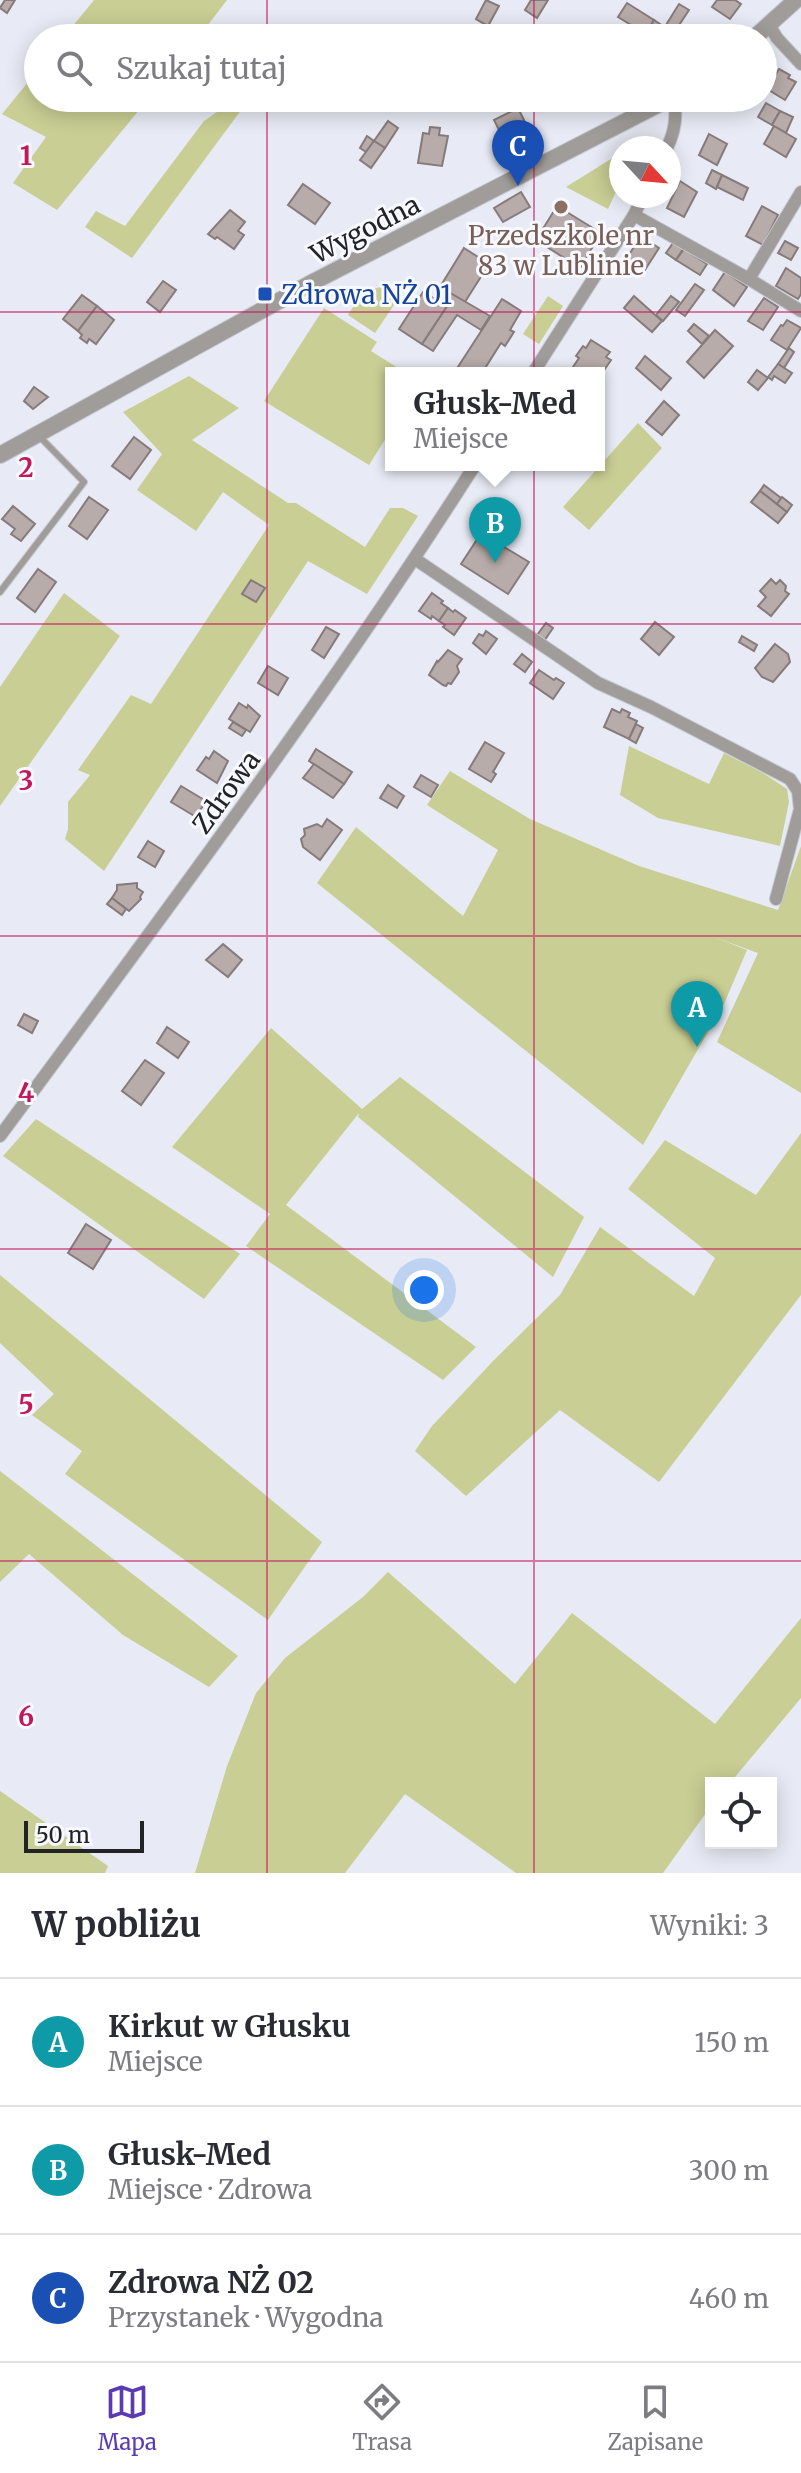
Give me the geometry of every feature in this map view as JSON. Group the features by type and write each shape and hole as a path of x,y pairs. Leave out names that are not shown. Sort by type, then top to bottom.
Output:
{"street":[{"path":"770,24 784,0"},
{"path":"770,24 796,0"},
{"path":"777,38 801,64"},
{"name":"Wygodna","path":"0,455 315,281 646,112"},
{"path":"673,136 676,112"},
{"path":"749,279 801,192"},
{"path":"537,367 637,208"},
{"path":"634,215 801,311"},
{"name":"Zdrowa","path":"0,1136 252,794 415,559 471,471"},
{"path":"415,559 598,683 790,779 798,791 800,809 776,899"}],"lane":[{"path":"0,592 84,482 37,434"}],"green space":[{"path":"94,0 227,0 209,24 74,24"},
{"path":"24,87 24,112 138,112 57,210 13,183 46,137 2,114"},
{"path":"217,112 240,112 132,258 85,227 96,211 125,226 204,121"},
{"path":"609,160 608,209 566,187"},
{"path":"380,287 398,299 375,333 348,315 362,293"},
{"path":"548,296 563,306 539,344 523,334"},
{"path":"324,308 377,342 371,351 396,367 385,367 385,440 369,465 264,401"},
{"path":"189,376 239,408 192,440 288,503 296,503 365,547 390,508 403,508 418,516 367,594 308,561 104,871 65,839 68,802 90,775 78,770 131,695 151,704 269,525 223,492 196,531 137,490 162,454 123,412"},
{"path":"638,423 662,448 589,530 563,507 595,471 605,471 605,460"},
{"path":"64,593 120,636 0,806 0,687"},
{"path":"629,746 709,784 724,753 763,773 787,789 789,802 780,846 658,818 620,795"},
{"path":"450,771 530,819 639,866 778,910 801,846 801,1093 717,1042 758,953 714,937 747,950 724,1004 643,1145 317,883 356,827 463,916 498,850 427,805"},
{"path":"271,1028 362,1109 400,1077 584,1217 553,1277 358,1117 359,1113 286,1205 476,1347 443,1380 246,1246 270,1214 172,1147"},
{"path":"36,1119 240,1254 204,1299 3,1156"},
{"path":"801,1133 801,1295 659,1482 560,1410 466,1496 415,1451 432,1426 560,1295 600,1227 694,1296 715,1258 628,1189 665,1140 756,1195"},
{"path":"0,1275 322,1542 268,1620 65,1474 82,1451 32,1415 54,1394 0,1343"},
{"path":"0,1471 238,1656 209,1687 123,1635 29,1554 0,1582"},
{"path":"388,1572 515,1684 572,1613 715,1724 801,1618 801,1698 735,1777 705,1777 705,1814 663,1873 516,1873 405,1794 345,1873 195,1873 227,1766 256,1693 285,1658 363,1597"},
{"path":"0,1791 108,1866 105,1873 0,1873"}],"building":[{"path":"5,0 15,0 7,13 0,8"},
{"path":"486,0 499,6 489,24 476,19"},
{"path":"531,0 548,0 537,18 525,10"},
{"path":"717,0 735,0 741,4 730,19 712,7"},
{"path":"627,3 654,20 652,24 630,24 618,17"},
{"path":"679,4 689,10 680,24 667,24"},
{"path":"779,69 796,82 785,100 777,95"},
{"path":"780,111 772,125 758,117 761,112"},
{"path":"780,111 793,117 786,133 772,125"},
{"path":"510,112 520,112 529,130 505,142 494,120"},
{"path":"388,121 398,128 385,148 374,141"},
{"path":"774,126 796,139 786,157 764,144"},
{"path":"430,127 440,128 439,135 448,136 442,166 418,163 423,133 429,134"},
{"path":"709,134 727,144 717,165 699,155"},
{"path":"367,136 374,141 366,152 360,148"},
{"path":"374,141 385,148 371,168 360,160"},
{"path":"712,170 722,175 716,189 706,183"},
{"path":"722,175 748,188 743,200 717,187"},
{"path":"681,182 697,192 684,217 667,208 681,208"},
{"path":"303,184 330,203 315,224 288,205"},
{"path":"521,192 530,207 503,222 494,208"},
{"path":"557,206 601,233 580,268 536,240"},
{"path":"762,206 778,215 763,245 746,236"},
{"path":"230,210 245,222 238,231 244,235 234,249 208,234"},
{"path":"641,236 659,248 641,276 623,264"},
{"path":"785,241 798,248 791,260 778,253"},
{"path":"673,243 683,249 676,260 666,253"},
{"path":"464,248 489,264 465,302 440,287"},
{"path":"684,249 707,264 700,275 676,260"},
{"path":"786,268 801,278 798,299 776,286"},
{"path":"725,272 747,287 734,306 713,290"},
{"path":"163,281 176,290 160,312 147,302"},
{"path":"695,284 704,290 685,316 676,310"},
{"path":"445,290 490,316 481,330 457,315 433,351 422,344 447,306 438,301"},
{"path":"423,292 447,306 422,344 399,329"},
{"path":"82,295 97,306 78,331 63,319"},
{"path":"634,296 662,321 652,332 624,308"},
{"path":"671,296 679,302 663,321 656,315"},
{"path":"764,298 778,307 763,330 748,321"},
{"path":"502,299 521,311 510,330 514,332 505,346 501,343 486,367 458,367"},
{"path":"97,306 114,320 96,344 89,339 87,343 80,338 82,335 78,331"},
{"path":"787,320 801,328 787,350 771,340"},
{"path":"694,324 709,336 702,344 688,331"},
{"path":"715,330 733,346 704,378 687,362"},
{"path":"591,340 610,352 606,357 611,360 605,369 573,367 579,358 576,356 583,346 586,348"},
{"path":"789,348 794,352 784,368 778,364"},
{"path":"645,356 671,378 661,390 636,368"},
{"path":"778,364 792,373 785,383 774,376 772,380 768,377"},
{"path":"757,370 768,378 758,390 748,382"},
{"path":"34,387 48,397 33,409 24,401"},
{"path":"664,401 679,415 662,435 646,422"},
{"path":"134,437 151,450 130,479 112,466"},
{"path":"764,485 781,498 777,504 760,491"},
{"path":"760,491 787,512 778,523 751,502"},
{"path":"89,497 108,510 87,539 69,526"},
{"path":"782,497 792,505 787,512 777,504"},
{"path":"13,506 35,524 21,541 11,534 15,529 2,519"},
{"path":"482,532 497,543 499,540 506,544 504,547 529,562 508,594 461,564"},
{"path":"38,569 56,582 35,612 17,598"},
{"path":"771,579 776,584 780,580 789,594 771,616 758,606 766,597 760,591"},
{"path":"251,580 265,588 256,602 242,594"},
{"path":"432,593 448,608 439,621 419,611"},
{"path":"448,608 466,618 454,635 439,621"},
{"path":"655,622 674,637 659,655 641,639"},
{"path":"546,623 553,628 544,641 537,635"},
{"path":"326,627 339,634 324,658 312,650"},
{"path":"486,631 497,639 486,654 473,643 479,634 483,636"},
{"path":"742,636 757,645 754,651 739,642"},
{"path":"775,644 788,654 790,662 773,682 762,677 755,668"},
{"path":"448,650 462,659 457,666 459,672 446,686 429,675"},
{"path":"522,654 532,662 525,672 514,664"},
{"path":"268,666 288,678 278,695 258,683"},
{"path":"539,670 564,683 553,699 530,683"},
{"path":"239,703 247,708 248,705 260,716 250,732 229,719"},
{"path":"612,709 620,713 622,709 630,713 628,717 637,721 629,739 604,727"},
{"path":"233,722 246,730 242,736 229,728"},
{"path":"636,724 643,728 636,743 629,739"},
{"path":"485,742 504,753 491,782 469,769"},
{"path":"316,749 352,772 344,784 309,761"},
{"path":"214,751 228,761 217,783 197,770"},
{"path":"314,764 344,784 333,798 303,778"},
{"path":"421,775 438,785 431,797 414,787"},
{"path":"388,785 404,796 397,808 380,798"},
{"path":"181,786 206,801 196,817 171,802"},
{"path":"327,819 342,830 320,860 303,847 301,839 305,835 304,829 317,824 322,827"},
{"path":"148,841 164,851 155,867 138,857"},
{"path":"137,883 137,888 143,892 141,899 129,911 112,898 117,885"},
{"path":"112,898 126,909 122,915 107,904"},
{"path":"223,944 242,960 228,977 206,960"},
{"path":"24,1014 38,1021 32,1033 18,1025"},
{"path":"167,1027 189,1042 178,1058 157,1043"},
{"path":"145,1060 164,1073 141,1105 122,1091"},
{"path":"86,1224 111,1240 93,1269 68,1253"}],"place":[{"name":"Zdrowa NŻ 02","path":"518,186"},
{"name":"Przedszkole nr 83 w Lublinie","path":"561,207"},
{"name":"Zdrowa NŻ 01","path":"265,294"},
{"name":"Głusk-Med","path":"495,563"},
{"name":"Kirkut w Głusku","path":"697,1047"}]}
